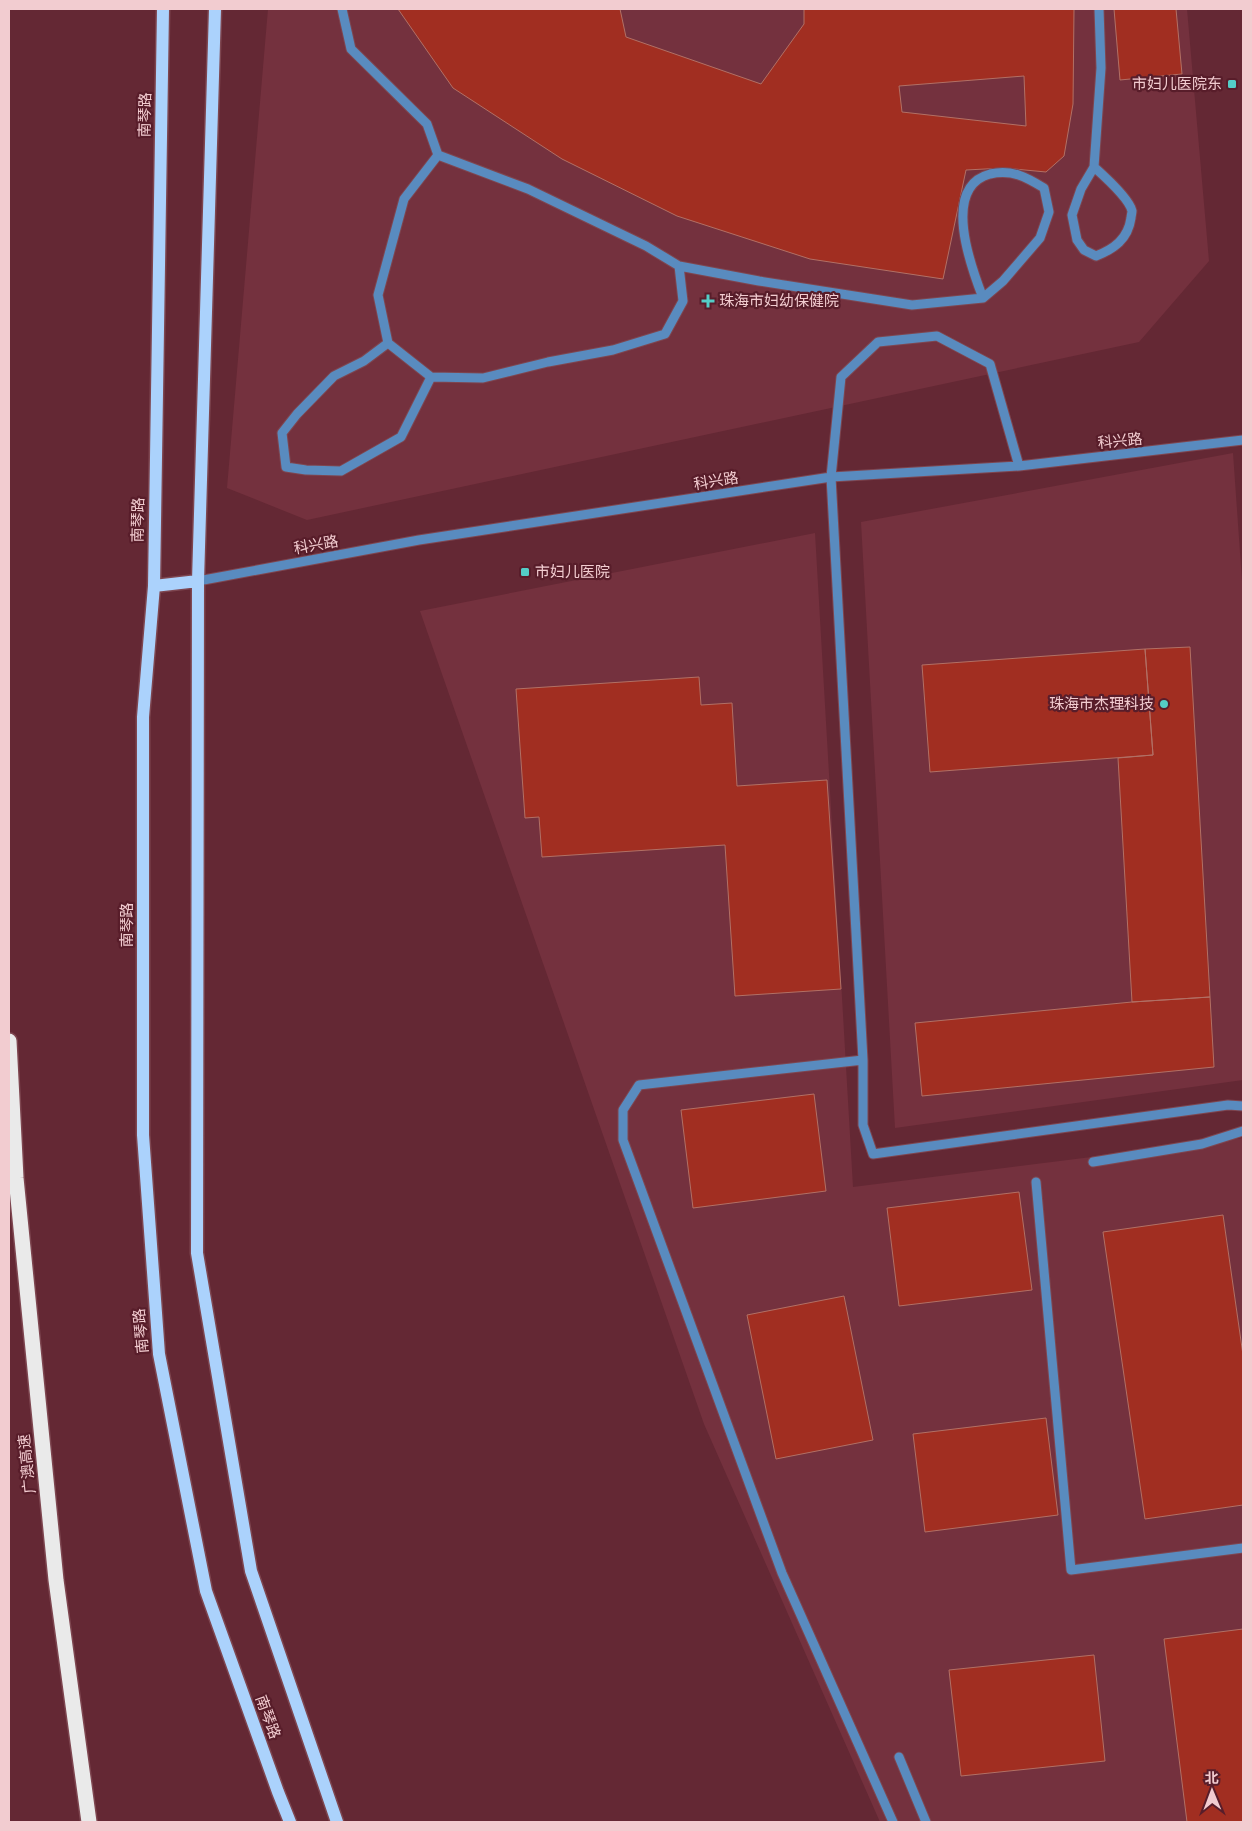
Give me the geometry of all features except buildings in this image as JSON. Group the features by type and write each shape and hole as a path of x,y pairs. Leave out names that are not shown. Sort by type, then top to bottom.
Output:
{"highway":[{"name":"广澳高速","path":"9,1041 16,1178 56,1580 89,1822"}],"main road":[{"name":"南琴路","path":"163,9 154,586 143,717 143,1135 158,1354 206,1591 290,1822"},
{"name":"南琴路","path":"214,9 198,581 197,1253 250,1571 337,1822"},
{"path":"154,586 198,581"}],"street":[{"path":"342,9 351,49 427,124 438,155 528,189 646,246 679,266 759,281 912,305 983,298 1004,282 1040,238 1049,212 1044,188 1023,175 998,172 982,177 969,188 964,209 964,230 970,264 983,298"},
{"path":"1094,167 1118,189 1132,210 1130,227 1123,239 1113,250 1096,256 1084,250 1076,240 1072,215 1081,189 1094,167 1101,68 1099,9"},
{"path":"438,155 404,199 378,295 388,343 431,377 483,378 548,362 614,350 664,334 683,301 679,266"},
{"path":"1019,466 990,364 937,336 878,342 841,376 831,478 863,1060 863,1125 873,1154 1228,1105 1243,1106"},
{"path":"388,343 364,361 334,376 297,414 282,433 286,467 306,470 341,471 401,437 431,377"},
{"name":"科兴路","path":"198,581 419,540 831,478 1019,466 1243,440"},
{"path":"863,1060 639,1085 622,1110 623,1140 782,1573 893,1822"},
{"path":"1093,1162 1202,1144 1243,1131"},
{"path":"1036,1182 1071,1570 1243,1548"},
{"path":"898,1757 926,1822"}],"shaded area":[{"name":"珠海市妇幼保健院","path":"268,9 1187,9 1209,261 1139,342 307,520 227,488"},
{"path":"1233,453 1243,595 1243,1080 895,1128 861,522"},
{"path":"815,533 853,1187 1243,1138 1243,1822 880,1822 704,1424 420,611"}],"place":[{"name":"市妇儿医院东","path":"1232,84"},
{"name":"珠海市妇幼保健院","path":"708,301"},
{"name":"市妇儿医院","path":"525,572"},
{"name":"珠海市杰理科技","path":"1164,704"}]}
